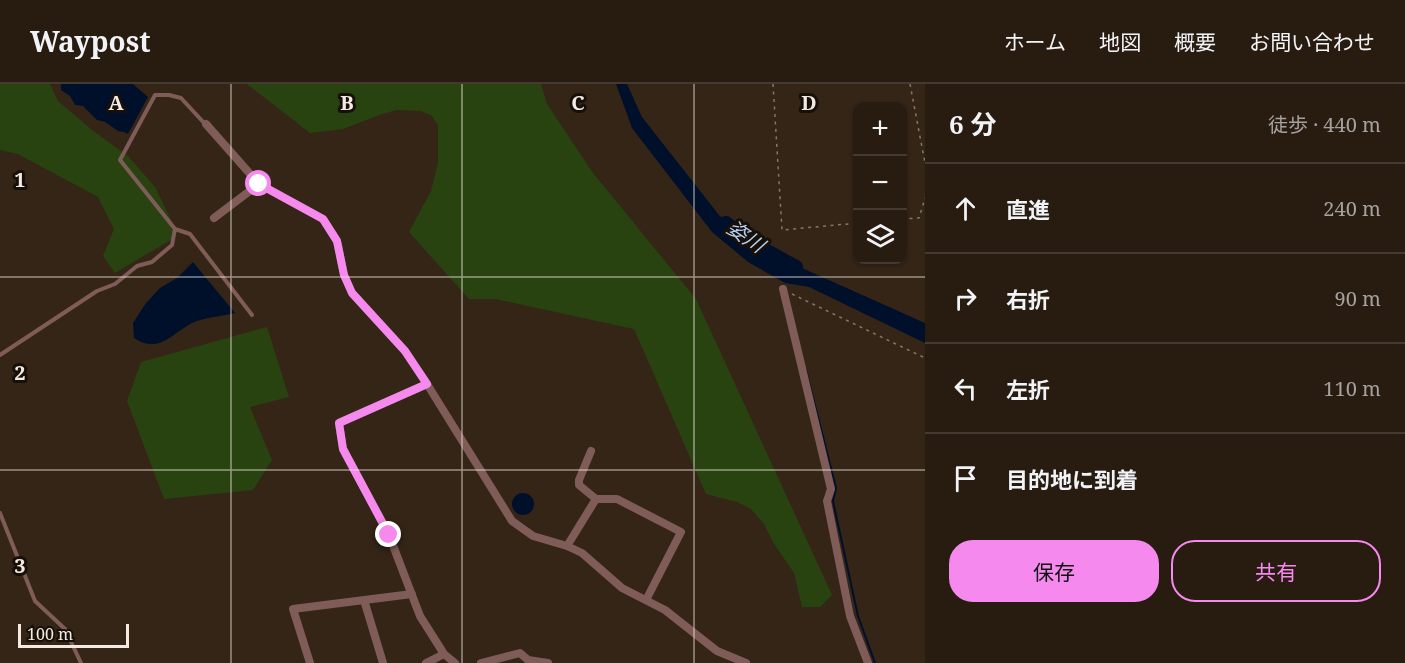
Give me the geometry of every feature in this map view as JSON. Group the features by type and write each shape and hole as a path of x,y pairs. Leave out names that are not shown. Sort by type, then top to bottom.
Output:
{"street":[{"path":"206,124 259,184 323,219 337,241 344,275 352,293 405,351 512,521 533,536 582,553 622,588 664,610 717,651 747,663"},
{"path":"214,218 259,184"},
{"path":"783,289 831,489 827,501 850,616 868,663"},
{"path":"427,384 339,423 343,449 389,535 420,616 444,654 455,663"},
{"path":"591,451 579,485 596,499 617,500 681,532 646,600"},
{"path":"567,546 596,499"},
{"path":"310,663 292,609 412,594"},
{"path":"364,600 383,663"},
{"path":"481,663 520,653 528,660 548,663"},
{"path":"426,663 444,654"}],"lane":[{"path":"206,124 181,99 169,95 155,95 120,160 175,229 190,234 252,315"},
{"path":"0,355 98,291 116,284 137,266 152,262 172,245 175,229"},
{"path":"0,513 35,601 65,629 81,663"}],"path":[{"path":"773,84 782,230 853,223"},
{"path":"910,84 925,163"},
{"path":"907,219 919,218 925,198"},
{"path":"783,289 925,358"}],"green space":[{"path":"0,84 50,84 58,101 128,156 155,187 176,230 174,238 115,273 103,256 114,229 98,197 18,154 0,150"},
{"path":"247,84 541,84 547,104 593,173 696,299 832,595 820,607 802,607 794,573 774,544 764,524 751,509 737,502 706,494 634,329 495,299 469,299 409,232 431,191 438,163 438,125 431,115 420,111 397,110 343,129 310,133"},
{"path":"267,327 289,397 250,407 272,460 253,490 164,499 127,401 141,362"}],"water":[{"path":"61,84 133,84 148,97 128,134 97,120 83,106 75,105 70,96 61,90"},
{"path":"616,84 627,84 642,117 719,215 755,247 925,323 925,343 809,287 785,283 748,262 712,232 632,128"},
{"path":"193,262 235,313 197,321 159,343 143,343 134,338 133,323 146,303 160,288 177,278"},
{"path":"523,493 531,496 534,504 531,512 523,515 515,512 512,504 515,496"}],"waterway":[{"name":"姿川","path":"726,223 749,241 796,267"},
{"path":"806,370 836,488 833,501 858,616 875,663"}],"route":[{"path":"259,184 323,219 337,241 344,275 352,293 405,351 427,384 339,423 343,449 389,535"}]}
